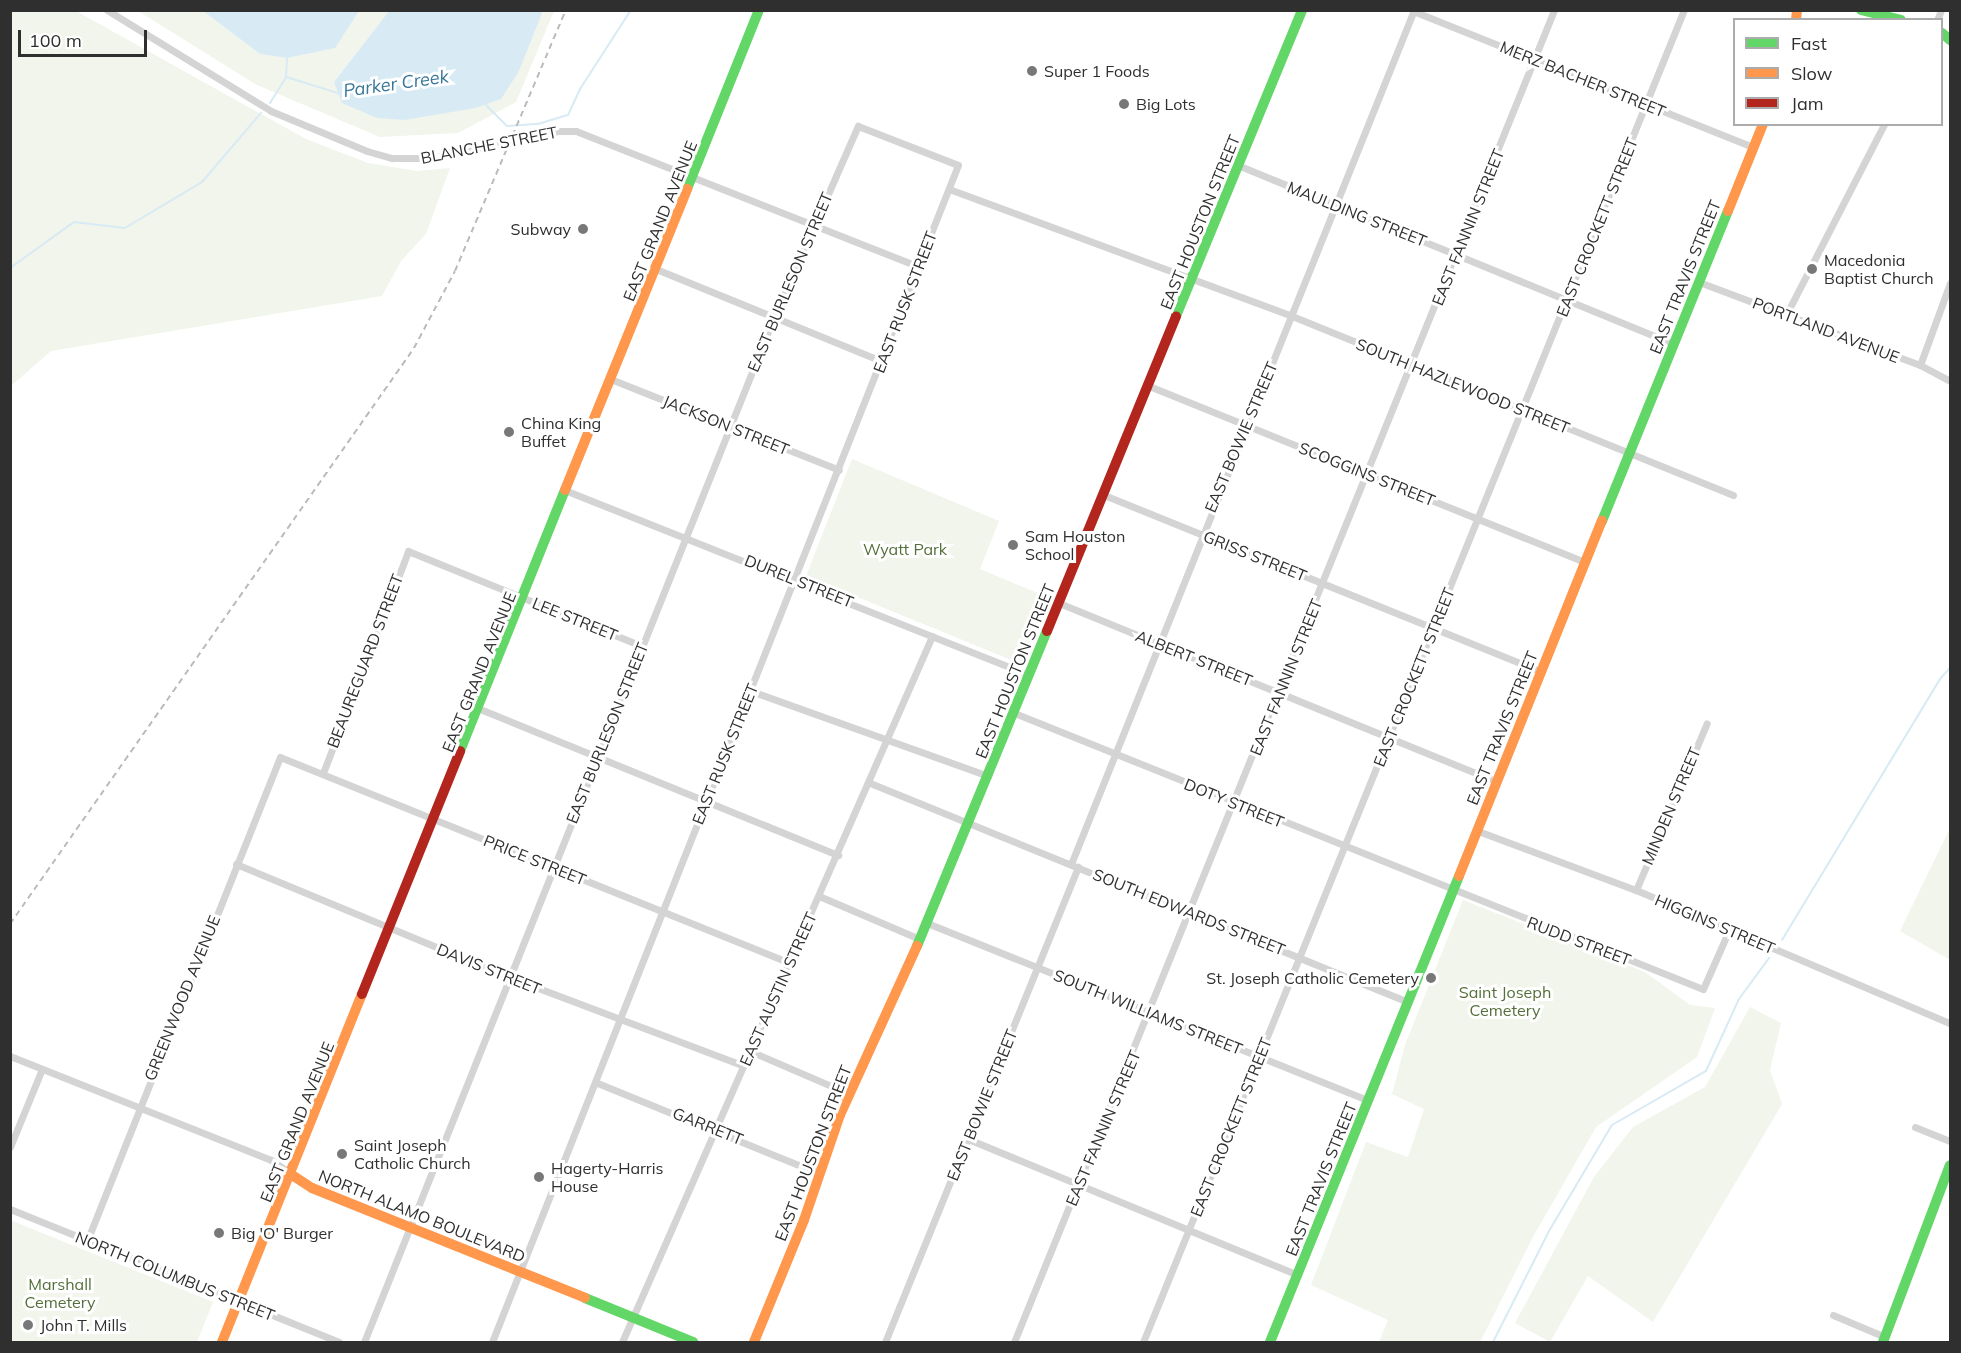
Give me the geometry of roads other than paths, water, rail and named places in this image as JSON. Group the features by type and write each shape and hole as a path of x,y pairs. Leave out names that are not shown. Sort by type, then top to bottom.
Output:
{"main road":[{"name":"EAST GRAND AVENUE","path":"222,1342 392,929 759,10"},
{"name":"EAST HOUSTON STREET","path":"754,1342 850,1094 927,923 1302,10"},
{"path":"1861,10 1894,18"},
{"name":"EAST TRAVIS STREET","path":"1271,1342 1762,126"},
{"path":"1884,1340 1950,1165"},
{"name":"NORTH ALAMO BOULEVARD","path":"292,1174 312,1188 693,1342"}],"street":[{"name":"BLANCHE STREET","path":"107,10 280,116 367,151 392,158 432,158 558,131 576,131 917,266"},
{"name":"EAST FANNIN STREET","path":"1014,1342 1151,1013 1536,60 1554,10"},
{"name":"EAST CROCKETT STREET","path":"1143,1342 1684,10"},
{"name":"MERZ BACHER STREET","path":"1414,11 1753,147"},
{"name":"EAST BOWIE STREET","path":"1071,864 1157,642 1337,206 1414,11"},
{"name":"EAST RUSK STREET","path":"492,1342 796,580 958,165 858,126"},
{"name":"EAST BURLESON STREET","path":"364,1342 774,317 812,225 858,126"},
{"path":"1786,315 1883,126"},
{"name":"MAULDING STREET","path":"1239,166 1674,344"},
{"name":"SOUTH HAZLEWOOD STREET","path":"949,189 1292,316 1733,495"},
{"path":"656,269 882,361"},
{"name":"PORTLAND AVENUE","path":"1700,282 1920,366 1950,381"},
{"path":"1920,366 1950,283"},
{"name":"JACKSON STREET","path":"613,380 839,470"},
{"name":"SCOGGINS STREET","path":"1149,386 1585,562"},
{"name":"DUREL STREET","path":"567,491 686,536 1029,675"},
{"name":"GRISS STREET","path":"1104,495 1541,672"},
{"name":"LEE STREET","path":"408,550 642,646"},
{"name":"BEAUREGUARD STREET","path":"322,772 408,550"},
{"name":"ALBERT STREET","path":"1059,603 1496,781"},
{"name":"EAST AUSTIN STREET","path":"622,1342 870,783 932,636"},
{"path":"751,691 889,737 988,776"},
{"path":"480,709 838,855"},
{"name":"DOTY STREET","path":"1014,713 1454,892"},
{"name":"MINDEN STREET","path":"1636,890 1707,723"},
{"name":"PRICE STREET","path":"280,757 322,772 790,963"},
{"name":"GREENWOOD AVENUE","path":"87,1240 280,757"},
{"name":"SOUTH EDWARDS STREET","path":"870,783 1408,1002"},
{"name":"HIGGINS STREET","path":"1478,831 1636,890 1950,1023"},
{"name":"DAVIS STREET","path":"236,864 509,977 744,1066"},
{"name":"EAST BOWIE STREET","path":"885,1342 1078,867"},
{"name":"RUDD STREET","path":"1454,892 1703,989 1729,930"},
{"path":"819,896 920,939"},
{"name":"SOUTH WILLIAMS STREET","path":"927,923 1369,1101"},
{"path":"750,1051 850,1094"},
{"name":"NORTH ALAMO BOULEVARD","path":"10,1056 271,1160 292,1174"},
{"path":"10,1147 42,1069"},
{"name":"GARRETT","path":"595,1082 715,1129 820,1174"},
{"path":"1915,1127 1950,1141"},
{"path":"968,1139 1298,1275"},
{"name":"NORTH COLUMBUS STREET","path":"10,1209 339,1342"},
{"path":"1833,1315 1884,1340"}],"water":[{"path":"203,11 359,11 335,48 287,58 260,54"},
{"path":"389,11 543,11 519,71 501,99 475,108 405,120 377,118 342,103 334,82"}],"waterway":[{"name":"Parker Creek","path":"485,104 507,126 538,124 568,115 580,89 631,10"},
{"path":"286,77 287,58"},
{"name":"Parker Creek","path":"270,103 286,77 341,94"},
{"name":"Parker Creek","path":"10,268 74,222 125,228 202,182 261,113"},
{"path":"1782,940 1940,679 1950,668"},
{"path":"1493,1342 1549,1231 1612,1125 1706,1071 1739,999 1769,958"}],"railway":[{"path":"10,924 414,348 455,271 566,10"}],"place":[{"name":"Super 1 Foods","path":"1032,71"},
{"name":"Big Lots","path":"1124,104"},
{"name":"Subway","path":"583,229"},
{"name":"Macedonia Baptist Church","path":"1812,269"},
{"name":"China King Buffet","path":"509,432"},
{"name":"Sam Houston School","path":"1013,545"},
{"name":"St. Joseph Catholic Cemetery","path":"1431,978"},
{"name":"Saint Joseph Catholic Church","path":"342,1154"},
{"name":"Hagerty-Harris House","path":"539,1177"},
{"name":"Big 'O' Burger","path":"219,1233"},
{"name":"John T. Mills","path":"28,1325"}],"park label":[{"name":"Wyatt Park","path":"905,549"},
{"name":"Saint Joseph Cemetery","path":"1505,1001"},
{"name":"Marshall Cemetery","path":"60,1293"}]}
